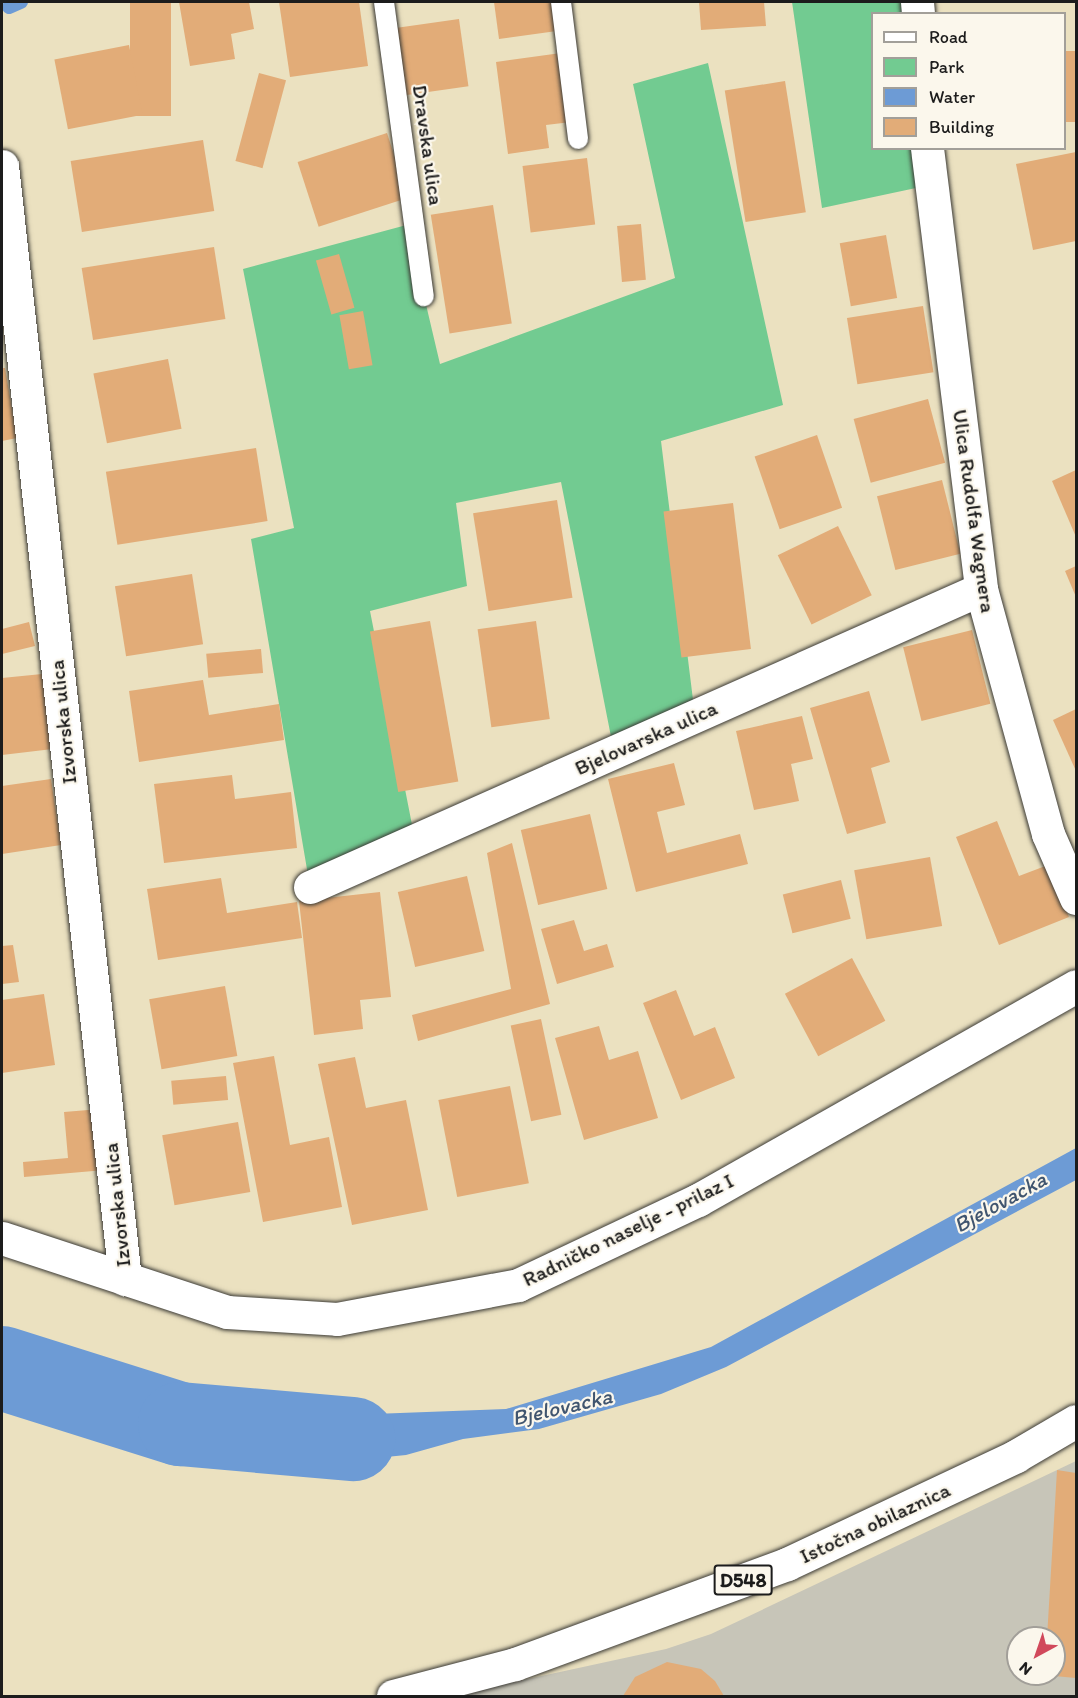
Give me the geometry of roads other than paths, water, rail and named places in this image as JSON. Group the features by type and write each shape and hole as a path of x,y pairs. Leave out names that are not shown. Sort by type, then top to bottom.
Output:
{"street":[{"name":"Ulica Rudolfa Wagnera","path":"927,150 981,589 1048,834 1077,898"},
{"name":"Izvorska ulica","path":"2,166 125,1279"},
{"name":"Bjelovarska ulica","path":"310,887 981,589"},
{"name":"Radničko naselje - prilaz I","path":"2,1238 227,1312 337,1320 518,1285 698,1200 1077,986"},
{"name":"Istočna obilaznica","path":"393,1696 515,1664 787,1564 1016,1456 1077,1421"}],"lane":[{"name":"Dravska ulica","path":"384,2 424,296"},
{"path":"561,2 578,139"}],"water":[{"path":"1076,1148 1076,1180 726,1367 661,1394 539,1429 463,1439 406,1455 346,1461 237,1429 273,1423 326,1425 347,1415 506,1409 711,1347"}],"waterway":[{"path":"9,7 21,2"},
{"name":"Bjelovacka","path":"2,1368 180,1424 353,1439"}]}
